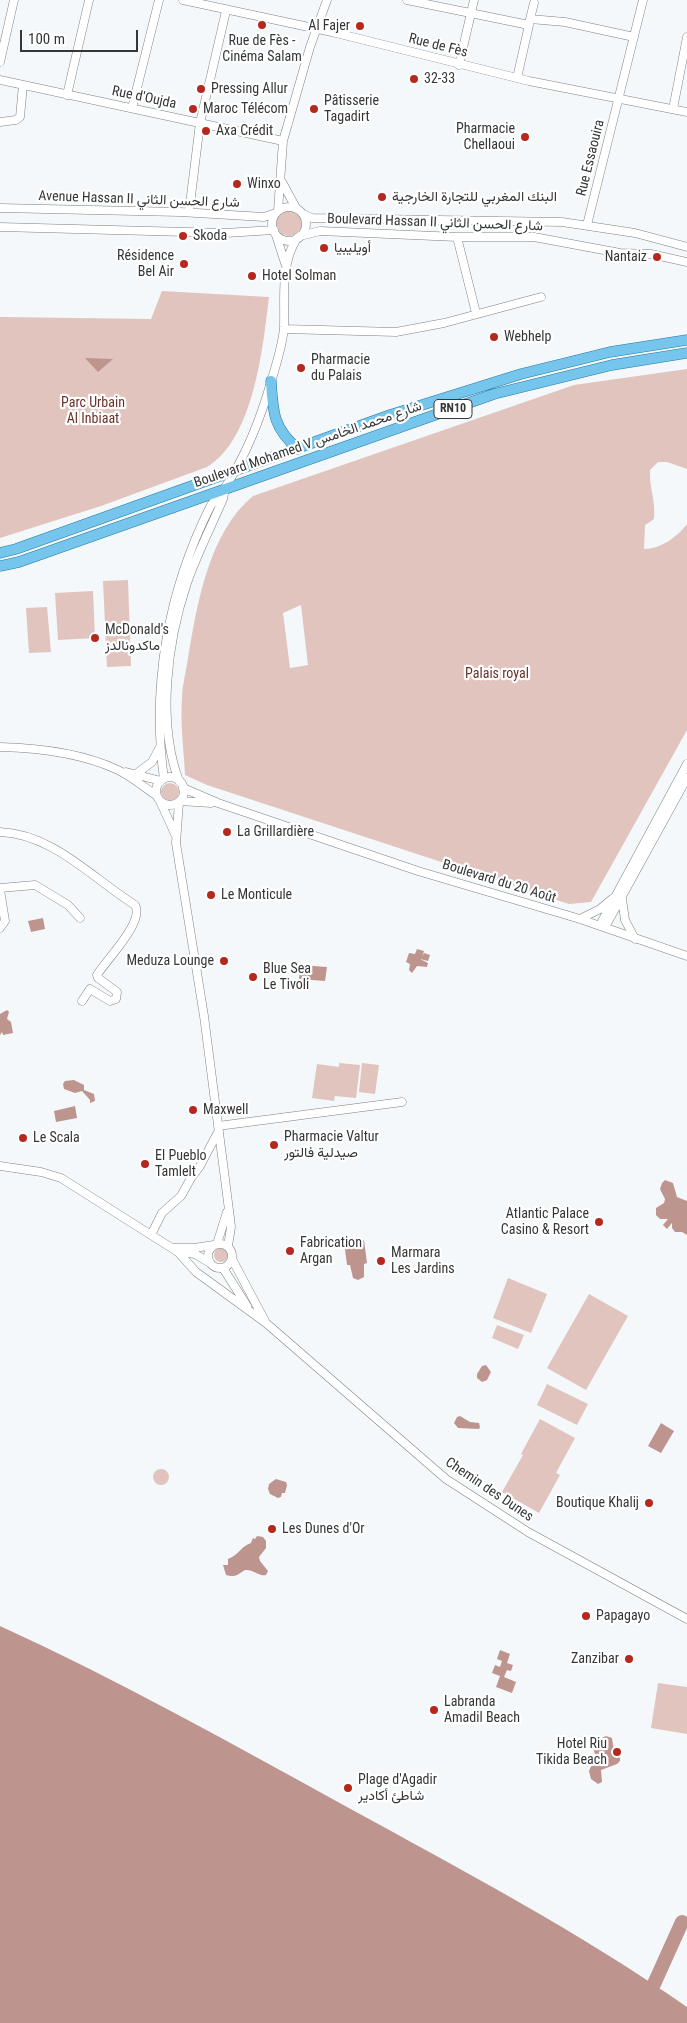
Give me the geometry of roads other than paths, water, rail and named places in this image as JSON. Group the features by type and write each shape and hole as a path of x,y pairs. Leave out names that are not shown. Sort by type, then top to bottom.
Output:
{"main road":[{"name":"Boulevard Mohamed V شارع محمد الخامس","path":"0,554 16,550 390,415 521,374 610,352 687,340"},
{"path":"610,352 612,365"},
{"name":"Boulevard Mohamed V شارع محمد الخامس","path":"0,566 19,562 494,394 612,365 687,353"},
{"path":"271,381 274,418 279,430 298,449"}],"street":[{"path":"0,62 14,0"},
{"path":"67,94 89,0"},
{"path":"132,108 159,0"},
{"name":"Rue de Fès","path":"183,0 317,28 517,78 687,112"},
{"path":"286,267 272,223 277,212 283,141 327,0"},
{"path":"407,0 529,22 565,22 634,37"},
{"path":"459,65 474,0"},
{"name":"Rue Essaouira","path":"587,224 643,0"},
{"path":"517,78 534,3"},
{"path":"189,212 200,123 226,10"},
{"path":"673,109 687,37"},
{"name":"Rue d'Oujda","path":"0,80 283,141"},
{"path":"0,122 16,120 20,117 23,85"},
{"path":"0,1166 41,1172 61,1178 175,1250 195,1254 216,1268 223,1268 230,1263 232,1252 228,1246 230,1227 203,1007 176,838 168,816 158,799 156,788 162,780 159,717 161,675 176,595 189,557 210,507 238,470 255,428 271,381 284,328 288,254 306,227 306,221 281,179"},
{"path":"277,212 286,207 300,211"},
{"name":"Avenue Hassan II شارع الحسن الثاني","path":"0,208 189,212 264,217 277,212"},
{"name":"Boulevard Hassan II شارع الحسن الثاني","path":"300,211 312,218 446,222 507,220 587,224 635,233 687,247"},
{"name":"Avenue Hassan II شارع الحسن الثاني","path":"0,227 225,233 275,232"},
{"path":"275,232 284,239 299,237"},
{"name":"Boulevard Hassan II شارع الحسن الثاني","path":"299,237 320,232 457,238 534,237 620,253 651,254 687,262"},
{"path":"457,238 476,313"},
{"path":"284,328 396,332 444,323 541,297"},
{"path":"176,838 180,801 183,795 173,765 168,726 168,681 172,640 188,581 223,499 225,488"},
{"path":"136,774 152,762 161,746"},
{"path":"0,747 26,748 71,755 119,770 162,780 173,778 181,785"},
{"path":"603,926 687,764"},
{"path":"119,770 169,805 180,801"},
{"path":"580,919 600,909 619,896 687,778"},
{"name":"Boulevard du 20 Août","path":"181,785 218,804 256,815 418,871 603,926 687,956"},
{"name":"Boulevard du 20 Août","path":"180,801 218,804"},
{"path":"0,832 20,835 64,854 135,905 137,909 136,920 97,975 98,978 117,992 116,999 110,1001 90,989 82,1001"},
{"path":"0,928 5,922 0,889 35,885 68,905 80,918"},
{"path":"619,896 625,920 635,939"},
{"path":"218,1129 402,1102"},
{"path":"151,1235 162,1213 181,1196 200,1166 218,1129"},
{"path":"210,1264 208,1253 215,1244 227,1210"},
{"path":"175,1250 215,1244 228,1246"},
{"name":"Chemin des Dunes","path":"175,1250 206,1279 266,1323 454,1485 528,1532 687,1619"},
{"path":"232,1258 266,1323"},
{"name":"Chemin des Dunes","path":"223,1268 252,1313"}],"waterway":[{"path":"654,1984 682,1922"}],"place":[{"name":"Rue de Fès - Cinéma Salam","path":"262,25"},
{"name":"Al Fajer","path":"360,26"},
{"name":"32-33","path":"414,79"},
{"name":"Pressing Allur","path":"201,89"},
{"name":"Maroc Télécom","path":"193,109"},
{"name":"Pâtisserie Tagadirt","path":"314,109"},
{"name":"Axa Crédit","path":"206,131"},
{"name":"Pharmacie Chellaoui","path":"525,137"},
{"name":"Winxo","path":"237,184"},
{"name":"البنك المغربي للتجارة الخارجية","path":"382,197"},
{"name":"Skoda","path":"183,236"},
{"name":"أويليبيا","path":"324,248"},
{"name":"Nantaiz","path":"657,257"},
{"name":"Résidence Bel Air","path":"184,264"},
{"name":"Hotel Solman","path":"252,276"},
{"name":"Webhelp","path":"494,337"},
{"name":"Pharmacie du Palais","path":"301,368"},
{"name":"McDonald's ماكدونالدز","path":"95,638"},
{"name":"La Grillardière","path":"227,832"},
{"name":"Le Monticule","path":"211,895"},
{"name":"Meduza Lounge","path":"224,961"},
{"name":"Blue Sea Le Tivoli","path":"253,977"},
{"name":"Maxwell","path":"193,1110"},
{"name":"Le Scala","path":"23,1138"},
{"name":"Pharmacie Valtur صيدلية فالتور","path":"274,1145"},
{"name":"El Pueblo Tamlelt","path":"145,1164"},
{"name":"Atlantic Palace Casino & Resort","path":"599,1222"},
{"name":"Fabrication Argan","path":"290,1251"},
{"name":"Marmara Les Jardins","path":"381,1261"},
{"name":"Boutique Khalij","path":"649,1503"},
{"name":"Les Dunes d'Or","path":"272,1529"},
{"name":"Papagayo","path":"586,1616"},
{"name":"Zanzibar","path":"629,1659"},
{"name":"Labranda Amadil Beach","path":"434,1710"},
{"name":"Hotel Riu Tikida Beach","path":"617,1752"},
{"name":"Plage d'Agadir شاطئ أكادير","path":"348,1788"}],"park label":[{"name":"Parc Urbain Al Inbiaat","path":"93,412"},
{"name":"Palais royal","path":"497,674"}]}
